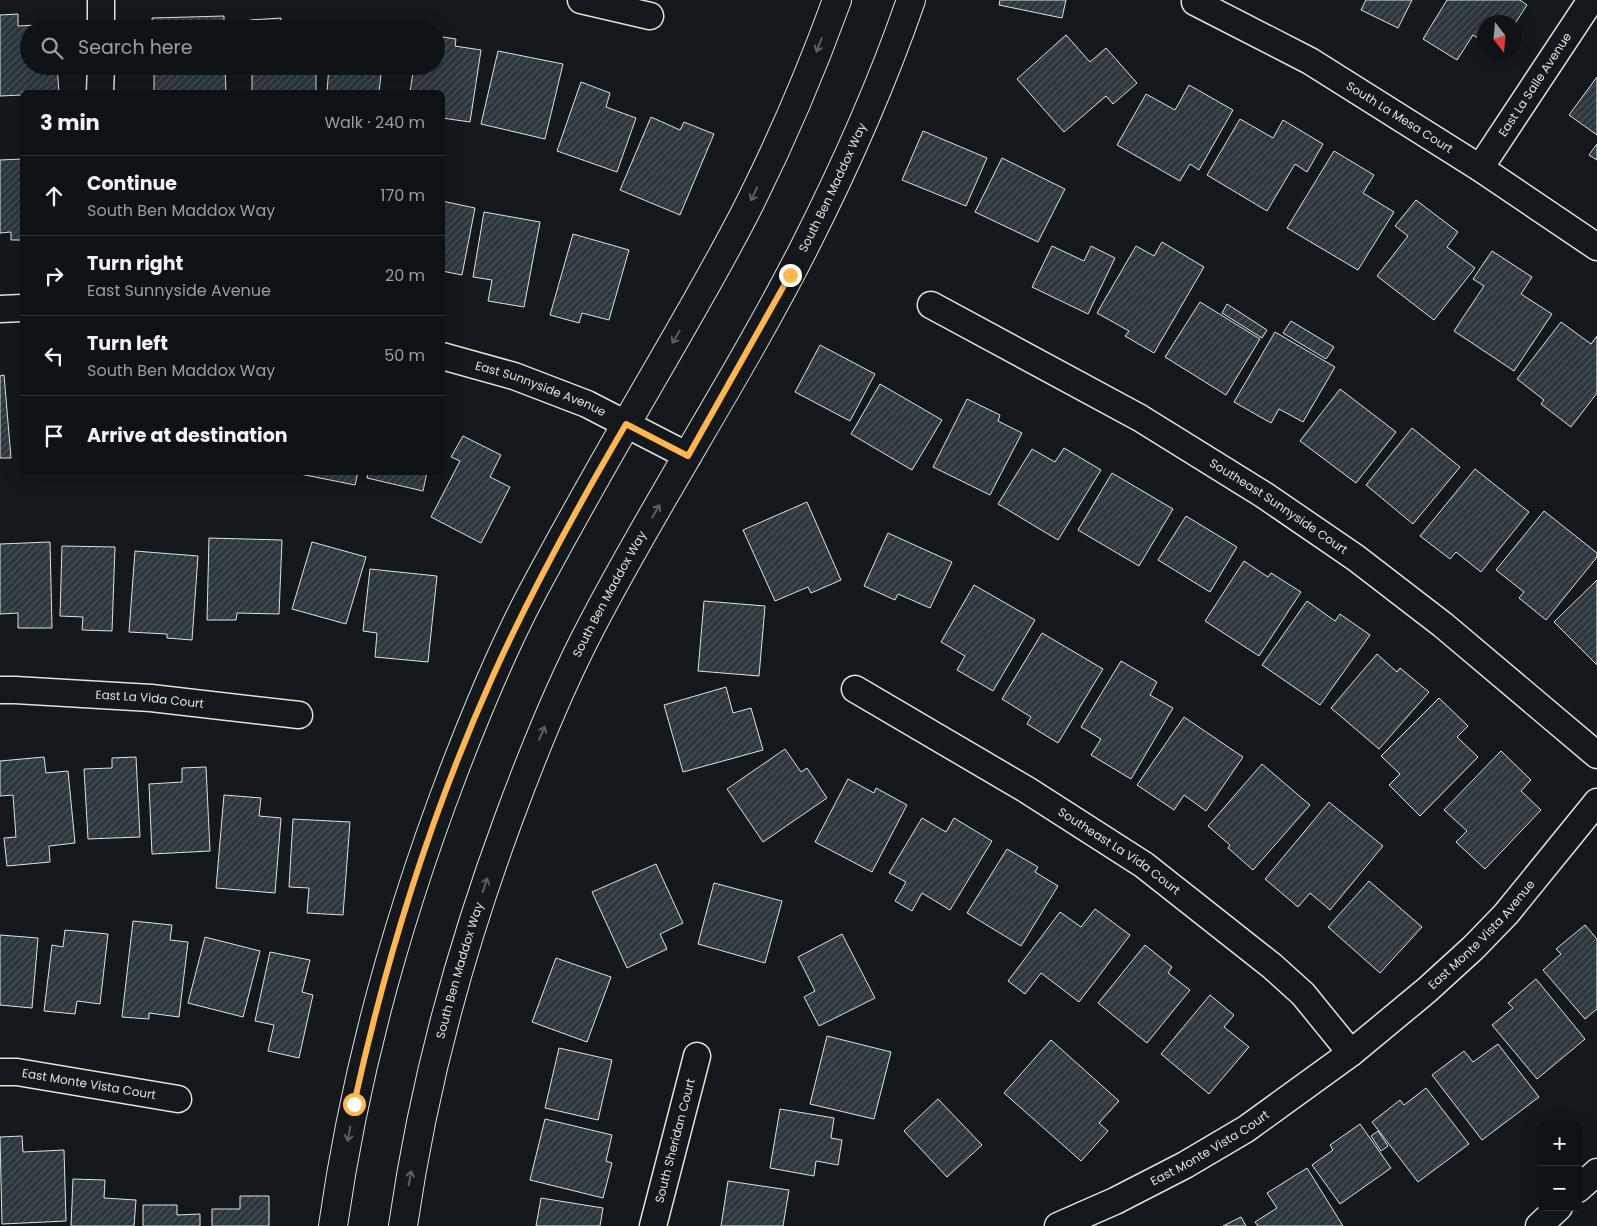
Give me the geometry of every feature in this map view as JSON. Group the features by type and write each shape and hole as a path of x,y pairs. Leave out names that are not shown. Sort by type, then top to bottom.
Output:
{"main road":[{"path":"334,1226 361,1070 400,924 426,845 474,721 530,597 719,262 750,203 791,114 837,0"},
{"name":"South Ben Maddox Way","path":"403,1226 422,1116 445,1017 465,946 503,833 541,736 584,641 636,544 688,456 813,230 876,91 911,0"}],"street":[{"path":"101,0 101,20"},
{"path":"581,0 650,16"},
{"name":"East La Salle Avenue","path":"1480,168 1590,0"},
{"name":"South La Mesa Court","path":"1195,2 1310,61 1480,168 1597,247"},
{"path":"100,75 100,90"},
{"name":"Southeast Sunnyside Court","path":"931,305 1140,418 1264,495 1356,558 1443,625 1597,755"},
{"path":"0,310 20,308"},
{"name":"East Sunnyside Avenue","path":"445,357 514,376 588,404 688,456"},
{"name":"Southeast La Vida Court","path":"855,689 1027,790 1144,865 1272,966 1303,994 1351,1053"},
{"name":"East La Vida Court","path":"0,690 151,698 299,714"},
{"name":"East Monte Vista Avenue","path":"1351,1053 1427,990 1473,948 1506,914 1597,802"},
{"name":"East Monte Vista Court","path":"1058,1226 1115,1201 1200,1156 1246,1129 1351,1053"},
{"name":"South Sheridan Court","path":"654,1226 697,1056"},
{"name":"East Monte Vista Court","path":"0,1072 17,1072 178,1099"},
{"path":"1582,1185 1597,1172"},
{"path":"1539,1226 1555,1211"}],"building":[{"path":"1000,0 1066,0 1062,18 999,5"},
{"path":"1366,0 1412,0 1398,28 1361,10"},
{"path":"1447,0 1520,0 1527,5 1520,15 1477,15 1477,38 1473,35 1457,60 1423,39"},
{"path":"18,14 18,26 20,26 20,75 58,75 59,90 20,90 20,95 0,96 0,15"},
{"path":"224,16 224,20 152,20 152,18"},
{"path":"281,18 281,20 250,20"},
{"path":"1066,35 1090,62 1106,48 1137,83 1113,104 1106,96 1064,132 1017,79"},
{"path":"445,37 456,39 455,46 481,50 470,122 445,118 445,90 410,90 413,75 445,75"},
{"path":"498,51 563,64 545,139 481,124"},
{"path":"154,75 225,75 226,90 154,90"},
{"path":"252,75 316,75 316,90 252,90"},
{"path":"328,75 381,75 379,90 327,90"},
{"path":"1597,77 1597,135 1569,115"},
{"path":"581,82 610,93 606,107 636,118 617,172 557,151"},
{"path":"1189,85 1233,110 1199,170 1190,164 1180,181 1117,145 1146,94 1175,110"},
{"path":"651,117 680,130 684,122 714,134 680,215 620,190"},
{"path":"1240,119 1273,138 1283,120 1323,144 1307,172 1295,164 1267,211 1207,175"},
{"path":"923,131 987,158 966,206 902,180"},
{"path":"1597,144 1597,160 1589,155"},
{"path":"1334,151 1374,175 1363,193 1394,212 1358,270 1287,228"},
{"path":"1002,158 1065,189 1038,242 975,212"},
{"path":"20,159 20,240 11,240 11,232 0,233 0,160"},
{"path":"1416,200 1458,232 1447,247 1475,268 1434,320 1377,276 1408,236 1395,226"},
{"path":"445,202 475,208 462,275 445,272"},
{"path":"484,212 540,222 524,307 488,301 492,280 473,277"},
{"path":"573,234 629,250 609,320 582,313 579,323 550,315"},
{"path":"1162,242 1204,267 1154,353 1125,336 1129,331 1097,313 1136,246 1154,256"},
{"path":"1052,246 1084,261 1091,246 1115,258 1088,314 1032,287"},
{"path":"1492,251 1532,277 1521,294 1552,314 1514,371 1454,331 1484,286 1473,279"},
{"path":"1200,302 1260,339 1226,395 1165,357"},
{"path":"1227,304 1267,330 1262,338 1222,313"},
{"path":"1291,321 1334,347 1326,359 1283,333"},
{"path":"1561,322 1591,344 1597,336 1597,393 1571,427 1541,404 1544,400 1517,379"},
{"path":"1275,332 1335,367 1303,422 1279,409 1271,423 1234,402"},
{"path":"820,345 875,374 850,421 795,392"},
{"path":"4,375 11,458 0,458 0,376"},
{"path":"880,384 942,420 912,470 851,434"},
{"path":"1340,389 1396,432 1356,483 1300,441"},
{"path":"967,399 1000,415 998,421 1022,433 990,495 933,467"},
{"path":"1412,428 1460,467 1413,524 1366,485"},
{"path":"463,436 501,455 490,477 510,487 481,543 431,517 460,461 451,457"},
{"path":"1064,448 1101,470 1058,540 998,504 1032,449 1055,462"},
{"path":"1475,469 1529,512 1481,572 1456,552 1450,559 1420,536"},
{"path":"1112,473 1173,509 1139,566 1078,530"},
{"path":"305,475 357,475 355,485"},
{"path":"368,475 426,475 423,491 367,478"},
{"path":"807,502 841,580 811,593 808,587 775,601 743,530"},
{"path":"1544,511 1597,553 1597,557 1546,620 1519,598 1524,592 1496,570"},
{"path":"1186,516 1237,547 1210,592 1158,560"},
{"path":"888,533 952,562 930,608 898,594 895,600 864,586"},
{"path":"209,538 282,540 279,614 237,613 236,620 207,620"},
{"path":"50,542 52,628 18,628 18,613 0,614 0,544"},
{"path":"312,542 366,557 346,624 292,609"},
{"path":"62,546 115,547 112,631 82,630 83,617 60,616"},
{"path":"135,551 198,556 192,640 167,638 167,634 129,632"},
{"path":"1244,561 1268,577 1271,573 1301,592 1259,656 1205,621"},
{"path":"370,569 437,576 428,662 375,657 377,633 363,631"},
{"path":"1597,580 1597,665 1554,622"},
{"path":"974,585 1035,620 993,691 957,670 965,656 941,642"},
{"path":"704,601 765,606 759,676 698,671"},
{"path":"1307,601 1335,621 1340,614 1370,635 1320,705 1262,665"},
{"path":"1042,633 1103,669 1058,743 1027,724 1031,717 1002,699"},
{"path":"1377,654 1397,672 1400,668 1429,692 1379,749 1331,708"},
{"path":"1121,661 1157,682 1150,695 1173,708 1131,779 1091,755 1101,739 1081,727"},
{"path":"726,687 733,713 751,708 763,750 683,772 664,705"},
{"path":"1439,698 1468,726 1457,737 1478,757 1420,816 1389,785 1400,774 1381,756"},
{"path":"1184,717 1243,757 1206,811 1184,795 1174,810 1137,785"},
{"path":"785,749 801,772 807,768 827,798 763,842 727,789"},
{"path":"1501,751 1531,780 1521,791 1541,810 1485,869 1456,842 1467,831 1444,810"},
{"path":"44,757 46,773 68,771 75,843 49,846 50,862 7,866 4,838 16,837 13,795 0,796 0,761"},
{"path":"136,757 140,837 88,839 84,769 112,768 112,758"},
{"path":"1262,764 1310,805 1253,870 1228,848 1230,845 1208,826"},
{"path":"206,767 210,851 152,854 149,784 182,782 182,768"},
{"path":"848,779 874,793 876,788 907,805 872,872 815,842"},
{"path":"224,795 261,798 259,816 281,818 275,893 216,888"},
{"path":"1329,802 1383,846 1330,910 1310,893 1298,907 1265,879"},
{"path":"922,818 946,832 954,818 992,841 950,910 922,893 912,911 895,901 906,882 889,873"},
{"path":"293,819 350,822 343,915 307,913 309,888 289,887"},
{"path":"1007,849 1038,867 1035,872 1058,886 1021,946 967,913"},
{"path":"656,864 683,923 660,934 667,949 627,968 592,892"},
{"path":"1369,881 1422,927 1380,973 1328,927"},
{"path":"714,883 782,901 765,963 698,944"},
{"path":"1095,909 1130,935 1079,1002 1041,973 1025,994 1008,981 1060,912 1081,927"},
{"path":"133,921 172,925 170,940 188,942 179,1017 149,1013 149,1019 122,1017"},
{"path":"1585,925 1597,939 1597,1009 1585,1019 1543,970 1561,954 1556,949"},
{"path":"65,930 108,934 100,1004 77,1001 75,1014 44,1011 52,945 63,947"},
{"path":"842,934 875,998 819,1026 804,997 815,991 798,957"},
{"path":"0,935 38,938 32,1008 0,1005"},
{"path":"205,937 260,951 243,1017 188,1003"},
{"path":"1145,945 1172,967 1168,973 1190,990 1147,1043 1098,1003"},
{"path":"270,952 310,960 302,992 313,995 299,1058 268,1051 274,1025 255,1021"},
{"path":"556,958 611,977 587,1042 532,1022"},
{"path":"1536,979 1585,1039 1537,1079 1492,1025 1513,1008 1508,1003"},
{"path":"1210,995 1234,1015 1224,1027 1249,1047 1209,1094 1161,1054"},
{"path":"827,1036 891,1052 874,1119 810,1104"},
{"path":"1051,1040 1119,1101 1099,1123 1108,1131 1081,1161 1004,1093"},
{"path":"1498,1044 1539,1097 1482,1140 1432,1075 1464,1051 1473,1062"},
{"path":"559,1048 612,1060 598,1120 545,1108"},
{"path":"1426,1088 1469,1144 1418,1182 1372,1122 1400,1100 1404,1105"},
{"path":"938,1099 982,1145 947,1177 904,1131"},
{"path":"780,1109 834,1118 831,1138 842,1140 838,1165 816,1161 814,1176 770,1168"},
{"path":"545,1119 612,1135 606,1161 612,1163 603,1198 530,1180"},
{"path":"1360,1124 1391,1168 1340,1204 1312,1165 1333,1150 1330,1145"},
{"path":"1378,1131 1388,1146 1381,1151 1371,1136"},
{"path":"22,1136 23,1152 64,1150 66,1221 2,1224 0,1137"},
{"path":"1307,1168 1343,1226 1258,1226 1255,1222 1277,1208 1267,1193"},
{"path":"73,1179 105,1180 104,1198 136,1200 134,1226 71,1226"},
{"path":"728,1181 789,1190 783,1226 721,1226"},
{"path":"240,1196 269,1196 269,1226 212,1226 212,1209 240,1209"},
{"path":"541,1198 603,1208 600,1226 536,1226"},
{"path":"143,1205 177,1205 177,1215 200,1214 200,1226 143,1226"},
{"path":"1241,1217 1246,1226 1223,1226"}],"route":[{"path":"354,1104 369,1038 400,924 426,845 474,721 530,597 626,424 688,456 790,275"}]}
